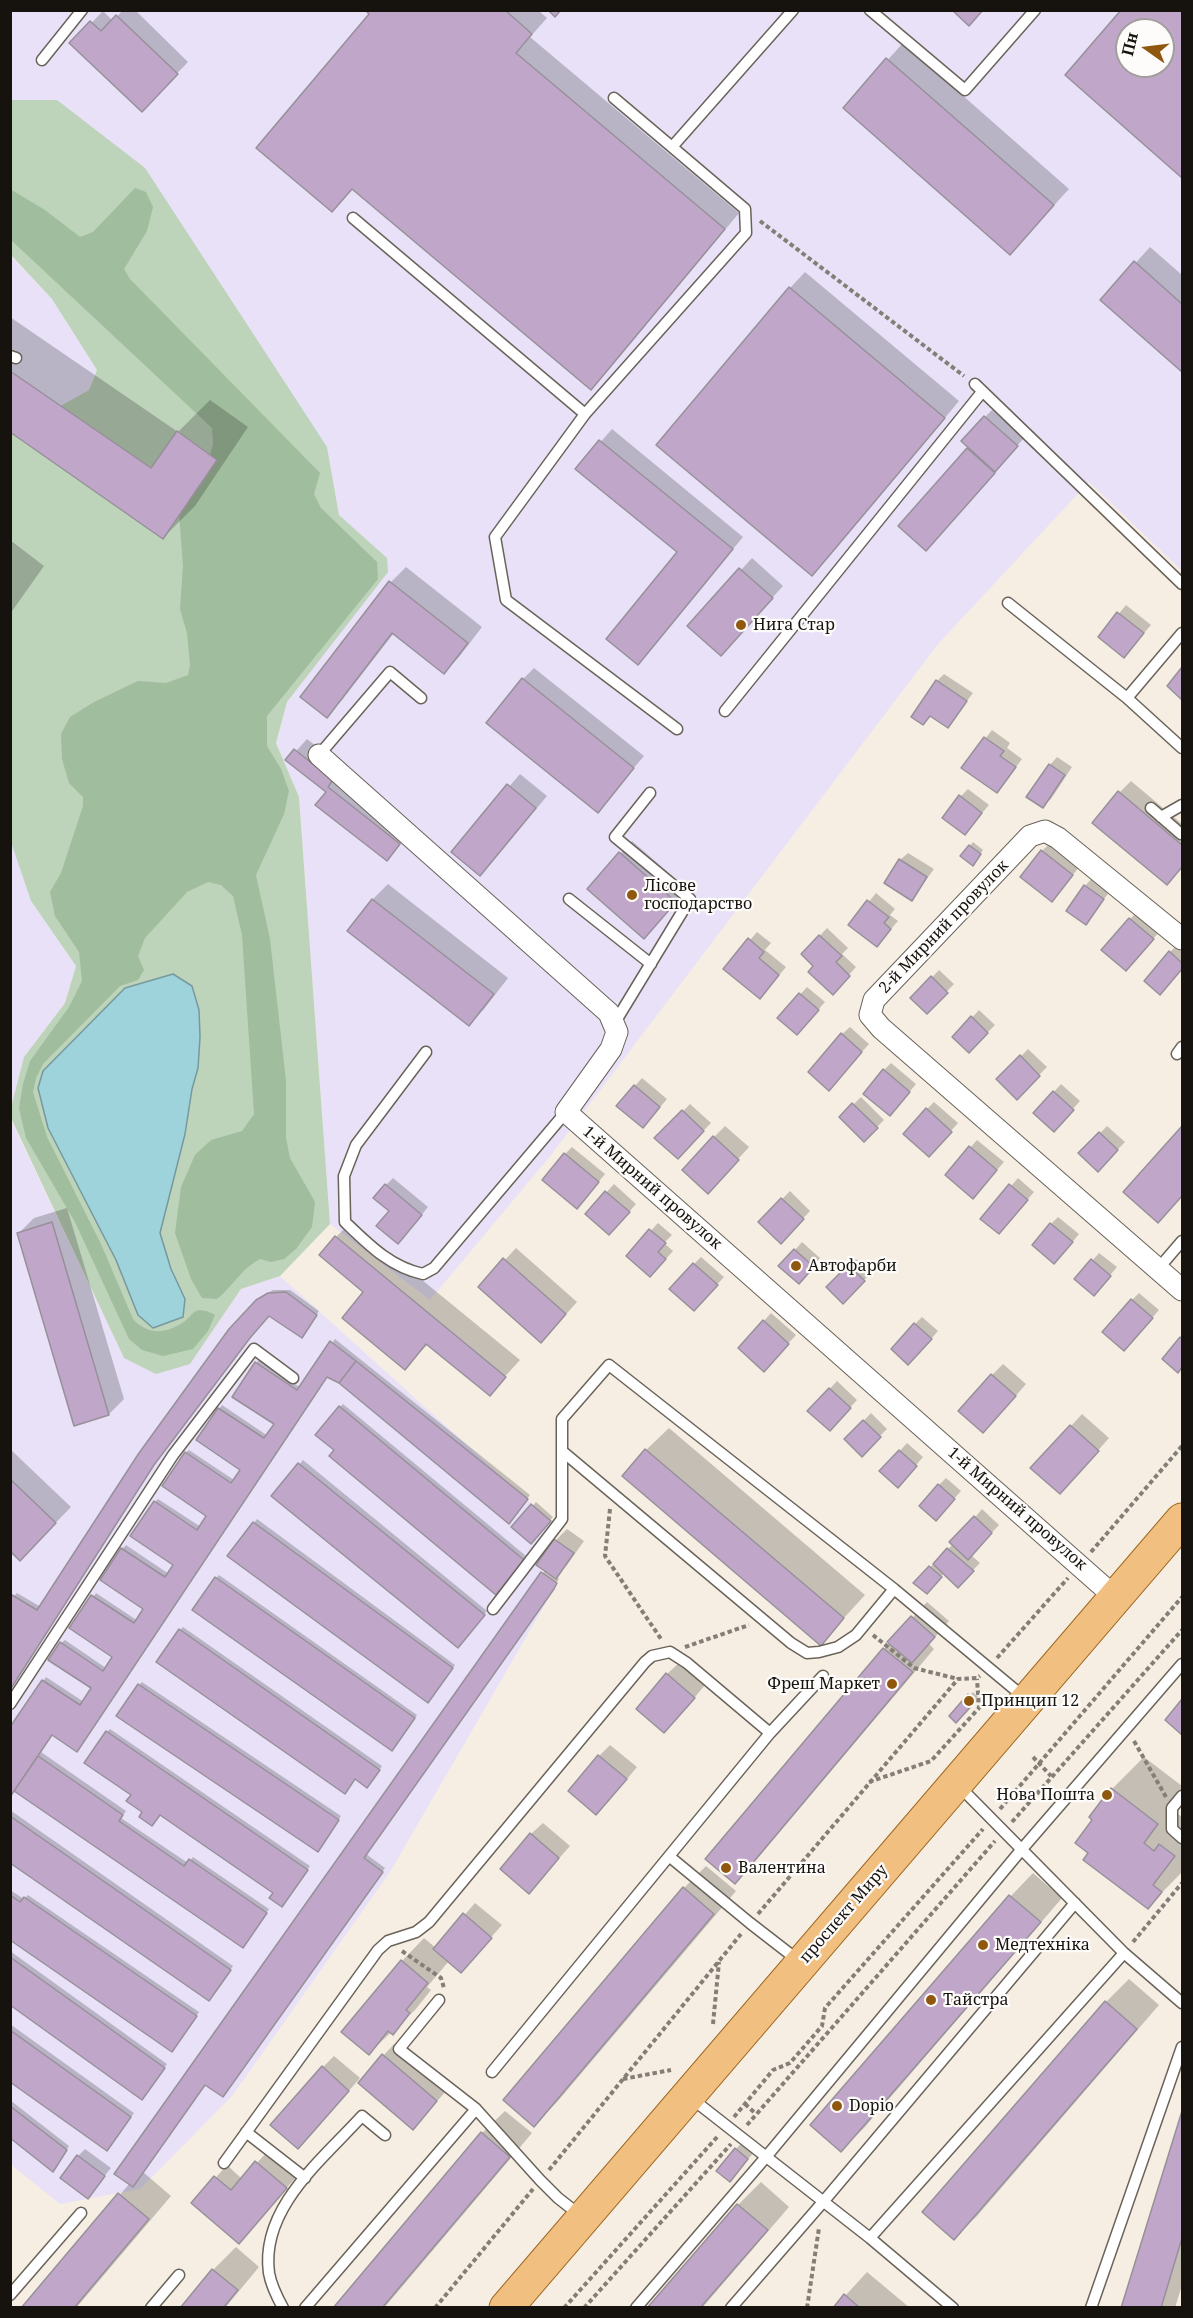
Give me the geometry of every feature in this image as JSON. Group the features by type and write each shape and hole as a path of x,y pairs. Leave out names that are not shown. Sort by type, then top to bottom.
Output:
{"main road":[{"name":"проспект Миру","path":"506,2307 584,2218 680,2083 802,1963 1182,1520"}],"street":[{"path":"320,755 609,1013 617,1032 611,1049 566,1112"},
{"name":"2-й Мирний провулок","path":"1182,939 1058,838 1045,831 1030,836 882,991 874,1000 870,1015 881,1028 1182,1290"},
{"name":"1-й Мирний провулок","path":"566,1112 1116,1598"}],"lane":[{"path":"42,60 82,10"},
{"path":"672,147 793,10"},
{"path":"870,10 965,90 1035,10"},
{"path":"614,98 745,209 746,233 585,414 495,537 506,600 677,729"},
{"path":"353,218 585,414"},
{"path":"725,711 979,388 1182,584"},
{"path":"1008,603 1127,698 1182,748"},
{"path":"1127,698 1182,633"},
{"path":"320,755 390,672 421,698"},
{"path":"614,1025 690,899 615,837 650,793"},
{"path":"1161,817 1182,805"},
{"path":"1151,808 1181,834"},
{"path":"569,899 651,964"},
{"path":"426,1052 356,1145 344,1176 345,1222 391,1262 409,1271 423,1274 434,1268 566,1112"},
{"path":"1158,1269 1182,1241"},
{"path":"10,1704 173,1455 254,1349 294,1378"},
{"path":"493,1610 562,1519 562,1419 609,1365 894,1589 1027,1700"},
{"path":"562,1451 764,1620 807,1653 838,1647 856,1635 894,1589"},
{"path":"224,2163 378,1950 388,1941 417,1932 429,1922 652,1656 670,1652 687,1663 770,1733"},
{"path":"636,2307 766,2157 1022,1849 1182,1664"},
{"path":"492,2072 770,1733 823,1676"},
{"path":"957,1783 1124,1953 1182,2003"},
{"path":"1182,1796 1172,1808 1172,1829 1182,1838"},
{"path":"670,1857 802,1963"},
{"path":"731,2307 823,2202 1075,1903"},
{"path":"870,2238 1124,1953"},
{"path":"439,2000 399,2049 476,2109 540,2181 584,2218"},
{"path":"1091,2307 1182,2047"},
{"path":"680,2083 727,2126 870,2238 953,2307"},
{"path":"305,2307 476,2109"},
{"path":"282,2307 269,2274 269,2246 281,2213 305,2178 362,2116 385,2135"},
{"path":"246,2132 305,2178"},
{"path":"10,2295 81,2212"},
{"path":"151,2307 179,2275"}],"path":[{"path":"745,209 979,388"},
{"path":"862,1627 914,1668 958,1679 977,1678 1182,1446"},
{"path":"612,1493 605,1556 670,1652 764,1620"},
{"path":"564,2307 727,2126 773,2070 790,2063 822,2026 825,2008 1182,1598"},
{"path":"584,2307 756,2115 1182,1630"},
{"path":"868,1782 931,1761 979,1708 977,1678"},
{"path":"435,2307 750,1923 958,1679"},
{"path":"1127,1729 1172,1808"},
{"path":"1033,1757 1052,1776"},
{"path":"1124,1953 1182,1883"},
{"path":"388,1941 441,1978 445,1987 439,2000"},
{"path":"713,2024 719,1961"},
{"path":"623,2079 680,2083"},
{"path":"745,2104 756,2115"},
{"path":"807,2307 823,2202"}],"shaded area":[{"path":"10,11 1182,11 1182,571 1089,482 938,644 551,1155 430,1300 330,1224 299,797 276,743 287,702 387,572 387,558 339,515 327,447 57,100 11,100"},
{"path":"10,255 52,299 97,370 89,390 53,410 11,398"},
{"path":"11,839 31,901 76,966 65,1003 24,1057 11,1107"},
{"path":"10,1118 124,1358 190,1364 241,1289 280,1276 551,1521 533,1557 554,1589 390,1872 232,2096 140,2189 60,2204 10,2164"}],"green space":[{"path":"11,100 57,100 145,168 327,447 339,515 387,558 388,572 287,702 276,743 299,797 330,1224 280,1276 241,1289 190,1364 156,1374 124,1358 11,1118 11,1107 24,1057 65,1003 76,966 31,901 10,839 11,398 53,410 89,390 97,370 52,299 11,255"},
{"path":"135,188 146,192 153,207 147,231 124,269 130,279 320,473 314,494 321,508 377,562 378,579 267,716 267,746 281,769 289,791 284,814 256,875 270,939 286,1081 286,1138 290,1158 315,1202 312,1227 296,1249 284,1259 271,1262 260,1259 247,1268 217,1299 202,1298 191,1279 175,1233 181,1187 195,1155 211,1140 242,1131 254,1114 242,935 233,896 221,885 208,882 187,892 145,938 138,956 144,970 138,980 120,986 43,1064 36,1078 33,1092 47,1137 101,1244 133,1319 151,1331 165,1331 185,1321 196,1311 206,1311 215,1315 208,1331 193,1349 163,1356 142,1350 129,1339 75,1222 26,1138 19,1108 30,1061 69,1007 82,981 79,952 55,916 50,892 61,873 83,806 83,797 69,783 62,759 61,734 70,717 94,702 138,681 166,683 188,675 190,665 187,633 180,609 183,566 179,513 210,456 213,444 212,428 11,240 10,189 45,210 80,237 93,232"}],"water":[{"path":"173,974 192,986 199,1010 200,1037 198,1068 192,1089 185,1134 160,1233 171,1269 185,1299 183,1317 153,1328 138,1315 116,1260 48,1128 38,1088 43,1071 125,988"}],"building":[{"path":"365,10 505,10 532,34 516,53 725,229 591,390 352,189 332,212 256,148 369,14"},
{"path":"548,10 561,10 555,17"},
{"path":"952,10 983,10 969,26"},
{"path":"1121,10 1182,10 1182,178 1065,75"},
{"path":"116,15 178,74 142,112 69,43 90,21 101,31"},
{"path":"886,58 1054,205 1010,255 843,108"},
{"path":"1134,261 1182,304 1182,372 1100,300"},
{"path":"789,287 945,418 812,576 656,445"},
{"path":"10,371 151,468 177,431 217,460 163,539 10,432"},
{"path":"984,416 1018,446 995,472 961,441"},
{"path":"599,440 733,549 638,665 606,639 677,552 575,469"},
{"path":"967,448 995,473 926,551 898,526"},
{"path":"739,568 773,598 721,656 687,626"},
{"path":"389,581 468,643 444,674 392,633 327,718 300,697"},
{"path":"1117,612 1144,633 1124,658 1098,637"},
{"path":"1182,667 1182,700 1167,686"},
{"path":"522,678 634,768 598,813 486,723"},
{"path":"936,680 967,701 948,728 930,716 923,725 911,717"},
{"path":"984,737 1004,751 1000,756 1016,767 997,793 961,768"},
{"path":"294,749 333,780 328,787 400,844 387,861 315,805 326,792 285,760"},
{"path":"1049,764 1065,775 1043,808 1026,797"},
{"path":"507,784 536,808 480,876 451,852"},
{"path":"1118,791 1182,845 1182,867 1167,885 1092,823"},
{"path":"959,795 982,813 965,835 942,818"},
{"path":"969,845 981,854 973,866 960,856"},
{"path":"1041,850 1073,875 1052,902 1020,877"},
{"path":"619,852 676,902 644,939 587,889"},
{"path":"899,859 927,877 912,901 884,883"},
{"path":"1084,885 1104,899 1086,925 1066,911"},
{"path":"372,899 494,994 469,1026 347,931"},
{"path":"867,900 889,917 884,923 891,929 877,947 848,925"},
{"path":"1129,918 1154,939 1126,971 1101,950"},
{"path":"819,935 842,956 836,962 850,976 833,995 808,972 813,966 801,954"},
{"path":"748,938 764,952 759,958 779,975 760,999 723,969"},
{"path":"1169,951 1182,963 1182,969 1160,995 1144,981"},
{"path":"931,976 948,993 927,1014 910,998"},
{"path":"799,993 819,1010 797,1035 777,1018"},
{"path":"971,1016 988,1033 969,1053 952,1037"},
{"path":"841,1033 862,1052 829,1091 808,1072"},
{"path":"1020,1055 1040,1076 1017,1100 996,1079"},
{"path":"883,1069 910,1092 890,1116 863,1094"},
{"path":"634,1085 660,1107 643,1128 616,1106"},
{"path":"1053,1091 1074,1110 1054,1132 1033,1113"},
{"path":"852,1103 878,1128 864,1142 839,1117"},
{"path":"926,1108 952,1132 929,1157 903,1134"},
{"path":"682,1110 704,1131 678,1159 654,1138"},
{"path":"1182,1126 1182,1196 1158,1223 1123,1192"},
{"path":"1099,1132 1118,1150 1098,1172 1078,1153"},
{"path":"713,1136 739,1160 708,1194 682,1170"},
{"path":"969,1146 997,1170 973,1199 945,1175"},
{"path":"564,1153 599,1182 577,1209 542,1180"},
{"path":"385,1184 422,1215 398,1244 376,1226 389,1211 373,1198"},
{"path":"1009,1184 1028,1200 999,1234 980,1219"},
{"path":"605,1191 630,1212 609,1235 585,1214"},
{"path":"781,1198 804,1219 781,1244 758,1222"},
{"path":"52,1222 109,1415 74,1426 17,1233"},
{"path":"1050,1223 1073,1242 1054,1264 1032,1245"},
{"path":"649,1229 666,1243 658,1252 666,1259 650,1277 626,1256"},
{"path":"335,1236 506,1377 490,1396 426,1344 405,1370 342,1318 363,1292 319,1255"},
{"path":"794,1249 814,1267 799,1284 778,1266"},
{"path":"503,1258 566,1314 541,1343 478,1287"},
{"path":"1091,1259 1111,1276 1094,1296 1074,1279"},
{"path":"693,1263 718,1285 694,1311 669,1289"},
{"path":"848,1265 865,1281 843,1304 826,1287"},
{"path":"286,1292 317,1315 302,1338 269,1316 250,1338 154,1465 10,1690 10,1598 12,1595 37,1610 139,1453 229,1329 256,1300 268,1293"},
{"path":"1131,1299 1153,1318 1124,1351 1102,1332"},
{"path":"763,1320 789,1344 764,1372 738,1348"},
{"path":"914,1323 932,1339 908,1365 891,1349"},
{"path":"1180,1337 1182,1339 1182,1367 1178,1373 1162,1359"},
{"path":"330,1341 356,1361 339,1383 327,1377 77,1752 52,1735 10,1797 10,1727 42,1680 80,1705 91,1688 48,1660 60,1642 103,1671 112,1657 69,1628 91,1595 134,1623 143,1609 100,1580 121,1548 165,1577 173,1565 130,1536 154,1501 197,1530 206,1516 162,1486 185,1452 231,1483 240,1470 196,1440 218,1408 264,1438 274,1424 232,1397 255,1362 297,1390"},
{"path":"356,1361 528,1499 509,1524 339,1383"},
{"path":"991,1374 1016,1396 983,1433 958,1411"},
{"path":"829,1388 851,1408 830,1431 807,1411"},
{"path":"339,1406 524,1560 496,1595 329,1456 334,1450 315,1435"},
{"path":"863,1420 881,1437 862,1457 844,1439"},
{"path":"1070,1425 1099,1451 1060,1494 1030,1468"},
{"path":"645,1449 844,1618 821,1646 622,1476"},
{"path":"899,1450 917,1466 898,1488 879,1471"},
{"path":"298,1463 485,1615 458,1648 271,1496"},
{"path":"10,1479 56,1523 20,1561 10,1551"},
{"path":"938,1484 955,1499 936,1521 919,1506"},
{"path":"531,1504 551,1521 531,1544 511,1527"},
{"path":"974,1516 992,1533 968,1560 949,1542"},
{"path":"253,1522 453,1668 428,1703 227,1556"},
{"path":"554,1539 574,1553 556,1579 536,1565"},
{"path":"947,1548 974,1571 958,1588 933,1564"},
{"path":"929,1566 942,1577 927,1594 913,1583"},
{"path":"541,1572 557,1583 554,1589 364,1858 383,1872 223,2097 205,2085 133,2187 114,2174"},
{"path":"215,1577 415,1718 392,1751 192,1610"},
{"path":"911,1616 935,1637 912,1663 887,1642"},
{"path":"179,1629 380,1770 367,1788 355,1779 345,1794 156,1662"},
{"path":"883,1648 913,1672 735,1884 705,1859"},
{"path":"666,1673 695,1698 664,1733 636,1709"},
{"path":"138,1684 339,1820 318,1852 116,1716"},
{"path":"968,1694 976,1701 956,1723 949,1716"},
{"path":"1182,1699 1182,1735 1165,1720"},
{"path":"106,1731 308,1870 282,1907 269,1898 273,1893 160,1815 152,1826 139,1817 142,1812 126,1801 131,1795 84,1763"},
{"path":"598,1755 627,1779 596,1815 568,1791"},
{"path":"38,1756 123,1815 119,1821 184,1866 189,1859 267,1913 243,1948 14,1791"},
{"path":"1111,1788 1158,1824 1144,1843 1154,1851 1159,1844 1175,1856 1153,1885 1162,1892 1148,1909 1083,1860 1088,1853 1075,1843 1092,1820 1089,1817"},
{"path":"10,1816 231,1970 209,2001 10,1863"},
{"path":"530,1833 559,1858 529,1894 500,1869"},
{"path":"683,1887 714,1914 534,2127 503,2100"},
{"path":"10,1895 20,1902 24,1897 197,2016 172,2052 10,1940"},
{"path":"1009,1895 1041,1922 841,2152 810,2125"},
{"path":"463,1913 492,1938 461,1973 433,1949"},
{"path":"10,1957 165,2068 142,2100 10,2005"},
{"path":"401,1960 428,1983 406,2010 410,2013 393,2035 388,2031 369,2055 341,2032"},
{"path":"1105,2001 1137,2029 954,2240 922,2212"},
{"path":"10,2030 131,2117 107,2151 10,2082"},
{"path":"382,2054 437,2101 413,2130 358,2083"},
{"path":"322,2066 349,2091 298,2149 270,2125"},
{"path":"10,2106 67,2150 53,2172 10,2138"},
{"path":"1182,2111 1182,2238 1161,2308 1121,2308"},
{"path":"481,2132 510,2157 382,2308 333,2308"},
{"path":"735,2148 748,2159 730,2182 716,2171"},
{"path":"77,2155 105,2176 88,2199 60,2178"},
{"path":"255,2161 287,2188 239,2244 191,2203 214,2176 231,2190"},
{"path":"118,2193 149,2219 74,2308 21,2308"},
{"path":"737,2204 768,2230 700,2308 647,2308"},
{"path":"212,2269 238,2290 223,2308 180,2308"},
{"path":"844,2294 860,2308 833,2308"}],"place":[{"name":"Нига Стар","path":"741,625"},
{"name":"Лісове господарство","path":"632,895"},
{"name":"Автофарби","path":"796,1266"},
{"name":"Фреш Маркет","path":"892,1684"},
{"name":"Принцип 12","path":"969,1701"},
{"name":"Нова Пошта","path":"1107,1795"},
{"name":"Валентина","path":"726,1868"},
{"name":"Медтехніка","path":"983,1945"},
{"name":"Тайстра","path":"931,2000"},
{"name":"Dopio","path":"837,2106"}]}
